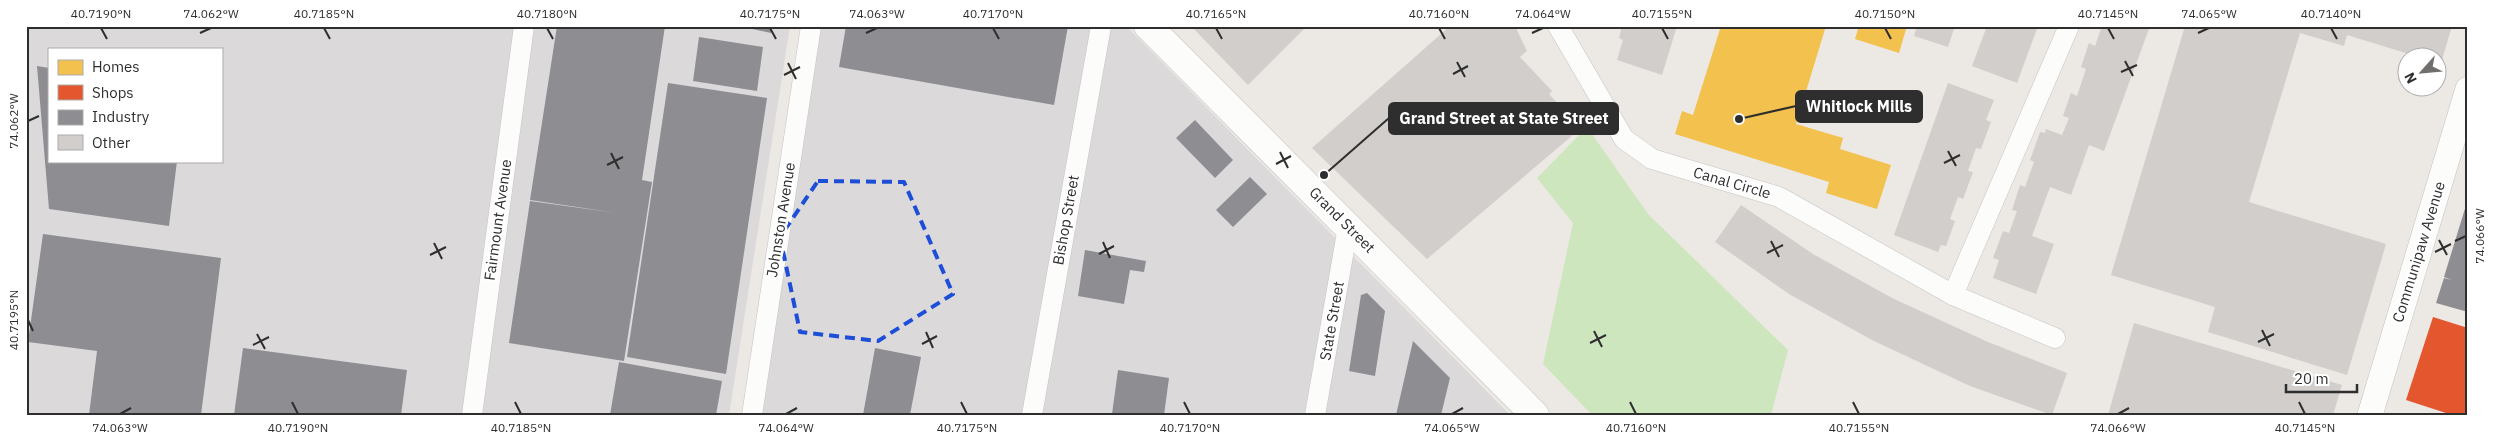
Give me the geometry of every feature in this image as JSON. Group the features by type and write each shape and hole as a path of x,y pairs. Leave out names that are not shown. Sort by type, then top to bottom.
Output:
{"main road":[{"name":"Grand Street","path":"1148,26 1536,415"}],"street":[{"name":"Fairmount Avenue","path":"472,415 524,26"},
{"name":"Johnston Avenue","path":"752,415 811,26"},
{"name":"Bishop Street","path":"1032,415 1101,26"},
{"name":"Canal Circle","path":"1558,26 1624,139 1652,159 1779,197 1953,295 2055,338"},
{"path":"1953,295 2069,26"},
{"name":"Communipaw Avenue","path":"2370,415 2468,89"},
{"name":"State Street","path":"1315,415 1348,227"}],"highlighted area":[{"path":"818,181 904,182 953,294 878,341 800,332 780,237"}],"shaded area":[{"path":"26,26 790,26 729,415 26,415"},
{"path":"819,26 1126,26 1510,415 758,415"}],"green space":[{"path":"1587,127 1648,214 1788,350 1771,415 1592,415 1543,364 1573,223 1537,178"}],"building: Homes":[{"path":"1721,26 1826,26 1796,124 1843,138 1840,149 1891,165 1877,209 1826,193 1829,182 1675,134 1682,111 1693,115"},
{"path":"1859,26 1907,26 1899,53 1855,39"}],"building: Shops":[{"path":"2433,317 2468,328 2468,415 2452,415 2406,400"}],"building: Industry":[{"path":"557,26 665,26 642,180 652,182 624,361 509,343 530,201 617,213 530,200"},
{"path":"738,26 772,26 771,33"},
{"path":"846,26 1068,26 1054,105 839,67"},
{"path":"699,37 763,47 757,91 693,81"},
{"path":"37,66 48,68 48,162 177,162 169,226 49,209"},
{"path":"668,83 767,98 726,374 627,357"},
{"path":"1195,120 1233,160 1215,178 1176,138"},
{"path":"1250,177 1267,194 1233,227 1216,210"},
{"path":"2467,202 2468,312 2436,303 2444,278 2452,280 2444,277"},
{"path":"43,234 221,258 201,415 89,415 97,351 28,342"},
{"path":"1085,250 1146,261 1144,272 1130,270 1124,304 1078,296"},
{"path":"1367,293 1385,311 1375,376 1349,371 1361,295"},
{"path":"1413,341 1450,378 1441,415 1396,415"},
{"path":"243,348 407,370 401,415 234,415"},
{"path":"875,348 921,357 910,415 863,415"},
{"path":"619,362 722,381 716,415 610,415"},
{"path":"1118,370 1169,378 1164,415 1112,414"}],"building: Other":[{"path":"1191,26 1307,26 1248,85"},
{"path":"1450,26 1515,26 1527,51 1520,57 1552,91 1549,94 1580,129 1427,259 1312,148"},
{"path":"1622,26 1677,26 1662,75 1617,60 1623,40 1619,38"},
{"path":"1917,26 1955,26 1948,47 1914,36"},
{"path":"1987,26 2038,26 2017,83 1972,66"},
{"path":"2102,26 2150,26 2104,151 2089,145 2071,195 2050,187 2032,236 2054,244 2036,294 1993,278 1999,260 1993,258 2003,231 2009,233 2017,211 2012,210 2020,185 2025,187 2034,162 2030,160 2040,132 2045,133 2046,129 2062,135 2069,118 2063,116 2071,93 2077,96 2086,69 2081,67 2089,43 2095,46"},
{"path":"2185,26 2452,26 2445,48 2396,48 2396,50 2347,35 2344,46 2300,33 2249,202 2386,244 2347,375 2208,332 2215,307 2111,275"},
{"path":"1948,83 1994,100 1986,120 1991,122 1981,149 1976,148 1968,171 1973,172 1963,199 1958,197 1950,219 1955,221 1946,246 1941,245 1938,252 1894,235"},
{"path":"1741,205 1813,254 1892,298 1988,342 2067,373 2052,415 1970,386 1872,340 1789,294 1715,242"},
{"path":"2134,323 2342,385 2333,415 2108,415"}],"place":[{"name":"Whitlock Mills","path":"1739,119"},
{"name":"Grand Street at State Street","path":"1324,175"}]}
